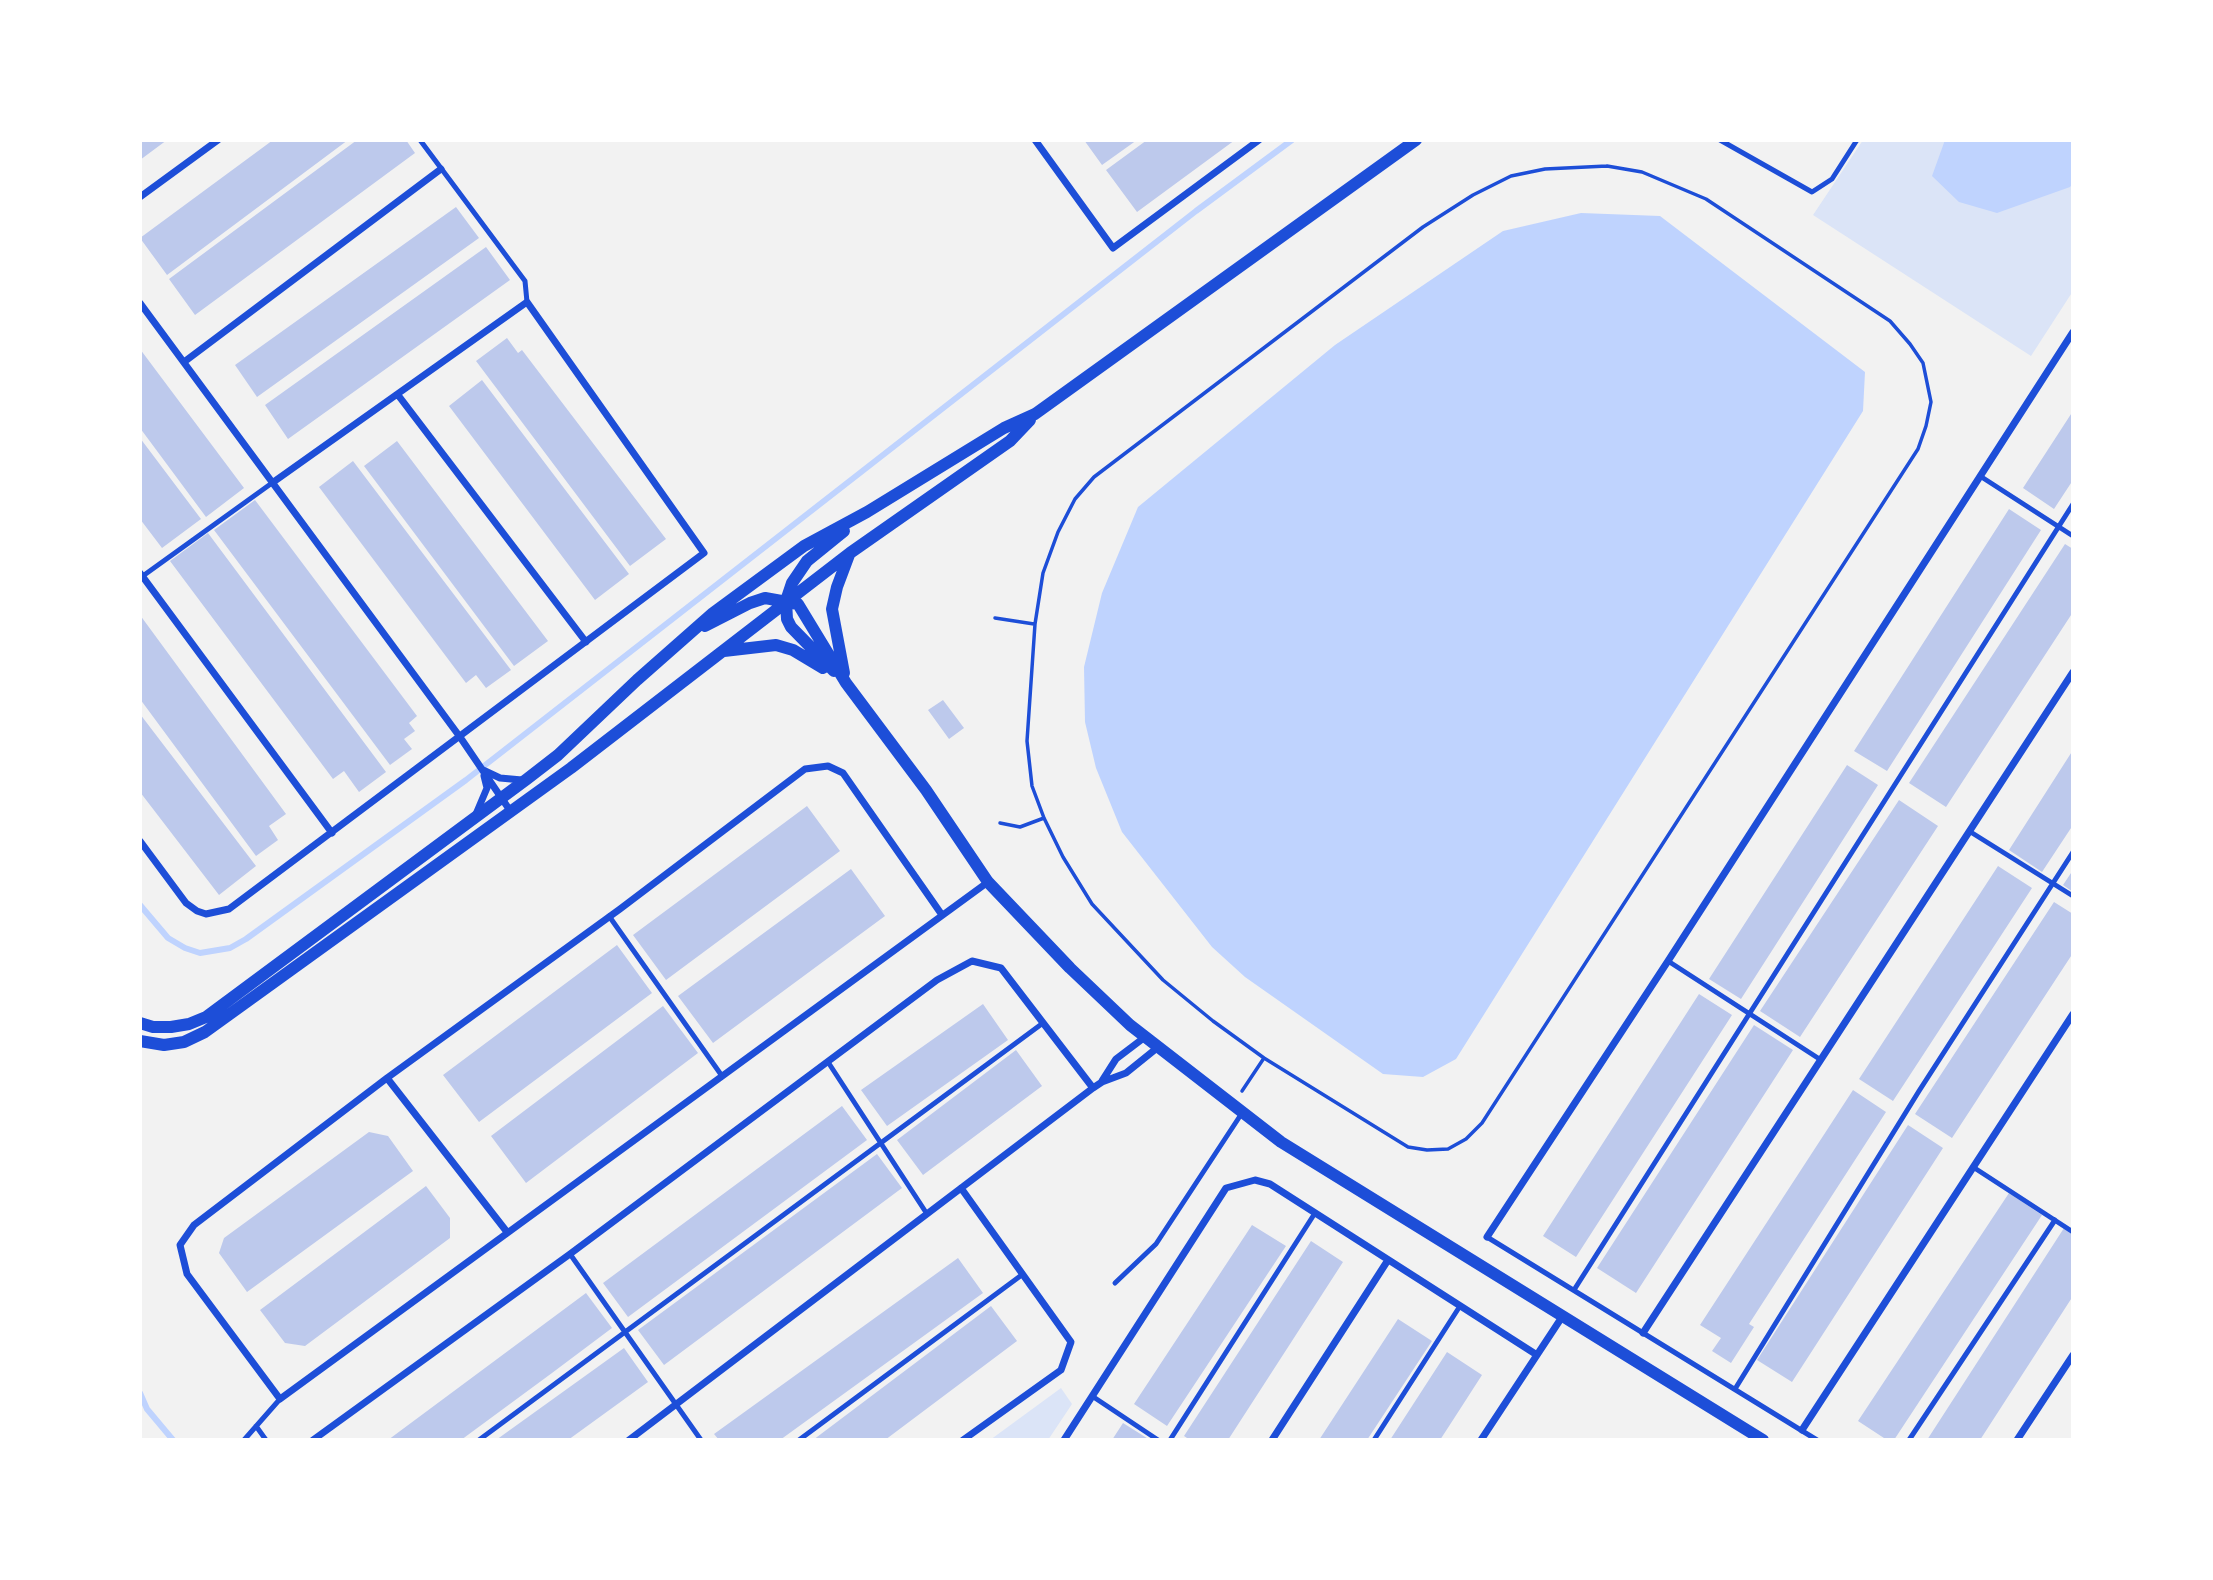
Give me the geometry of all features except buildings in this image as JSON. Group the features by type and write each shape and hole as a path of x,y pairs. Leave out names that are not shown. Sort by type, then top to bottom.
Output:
{"street":[{"path":"140,197 218,140"},
{"path":"1035,140 1113,248 1259,140"},
{"path":"140,1023 153,1027 171,1027 206,1017 558,755 713,613 804,546 867,512 1004,428 1035,414 1416,140"},
{"path":"184,362 442,169"},
{"path":"140,841 186,903 206,914 229,909 704,553 527,302 272,483"},
{"path":"140,303 460,737 511,812"},
{"path":"1487,1237 2073,332"},
{"path":"398,395 586,642"},
{"path":"140,1041 164,1045 184,1042 205,1032 511,812 850,553 1010,441 1035,414"},
{"path":"846,683 791,626 787,619 786,601 792,583 807,561 867,512"},
{"path":"846,683 832,609 850,553"},
{"path":"141,576 332,834"},
{"path":"690,634 765,598 798,604 846,683 926,790 988,882 1070,968 1157,1048 1281,1142 1763,1440"},
{"path":"723,651 776,645 793,650 846,683"},
{"path":"1643,1333 2073,672"},
{"path":"480,766 500,778 515,781 527,779"},
{"path":"474,818 486,788 480,766"},
{"path":"942,915 843,773 828,766 805,769 387,1078 194,1225 180,1245 187,1274 280,1399 988,882"},
{"path":"313,1440 570,1254 937,980 972,961 1001,968 1093,1088"},
{"path":"1802,1430 2073,1014"},
{"path":"1102,1082 1116,1059 1145,1037"},
{"path":"629,1440 1093,1088 1126,1073 1157,1048"},
{"path":"387,1078 507,1232"},
{"path":"1063,1440 1226,1188 1255,1180 1270,1184 1537,1355"},
{"path":"961,1188 1071,1342 1061,1370 963,1440"},
{"path":"1272,1440 1388,1260"},
{"path":"1482,1440 1562,1317"},
{"path":"2017,1440 2073,1354"}],"lane":[{"path":"420,140 525,281 527,302"},
{"path":"1720,140 1812,192 1832,179 1857,140"},
{"path":"1980,476 2073,536"},
{"path":"141,576 272,483"},
{"path":"1574,1290 2073,504"},
{"path":"1969,831 2073,896"},
{"path":"1735,1389 1919,1091 2073,852"},
{"path":"609,916 722,1076"},
{"path":"1668,961 1821,1059"},
{"path":"479,1440 1043,1023"},
{"path":"828,1062 927,1214"},
{"path":"1115,1283 1156,1244 1238,1107"},
{"path":"1973,1167 2073,1232"},
{"path":"1170,1440 1315,1213"},
{"path":"1909,1440 2055,1220"},
{"path":"1487,1237 1817,1440"},
{"path":"570,1254 701,1440"},
{"path":"799,1440 1023,1274"},
{"path":"1374,1440 1460,1306"},
{"path":"1092,1396 1158,1440"},
{"path":"244,1440 280,1399"},
{"path":"256,1426 265,1440"}],"path":[{"path":"1607,166 1642,172 1706,199 1890,321 1923,363 1931,402 1917,449 1482,1123 1466,1139 1448,1149 1408,1147 1264,1058 1213,1021 1163,980 1093,904 1063,857 1044,818 1032,786 1027,741 1035,624 1043,573 1058,532 1075,499 1094,477 1423,227 1473,195 1511,176 1545,169 1607,166"},
{"path":"995,618 1035,624"},
{"path":"1000,823 1020,827 1044,818"},
{"path":"1238,1107 1264,1058"}],"shaded area":[{"path":"1863,140 2073,140 2073,291 2031,356 1813,215"},
{"path":"1061,1388 1072,1404 1048,1440 990,1440"}],"water":[{"path":"1945,140 2073,140 2073,183 2070,187 1997,213 1959,202 1932,176"},
{"path":"1581,213 1660,216 1865,372 1863,411 1456,1059 1423,1077 1383,1074 1245,977 1212,947 1122,832 1096,768 1085,722 1084,667 1102,593 1138,507 1335,345 1503,231"}],"waterway":[{"path":"140,905 168,938 200,953 230,948 246,939 466,780 1196,211 1292,140"},
{"path":"140,1393 147,1409 173,1440"}]}
